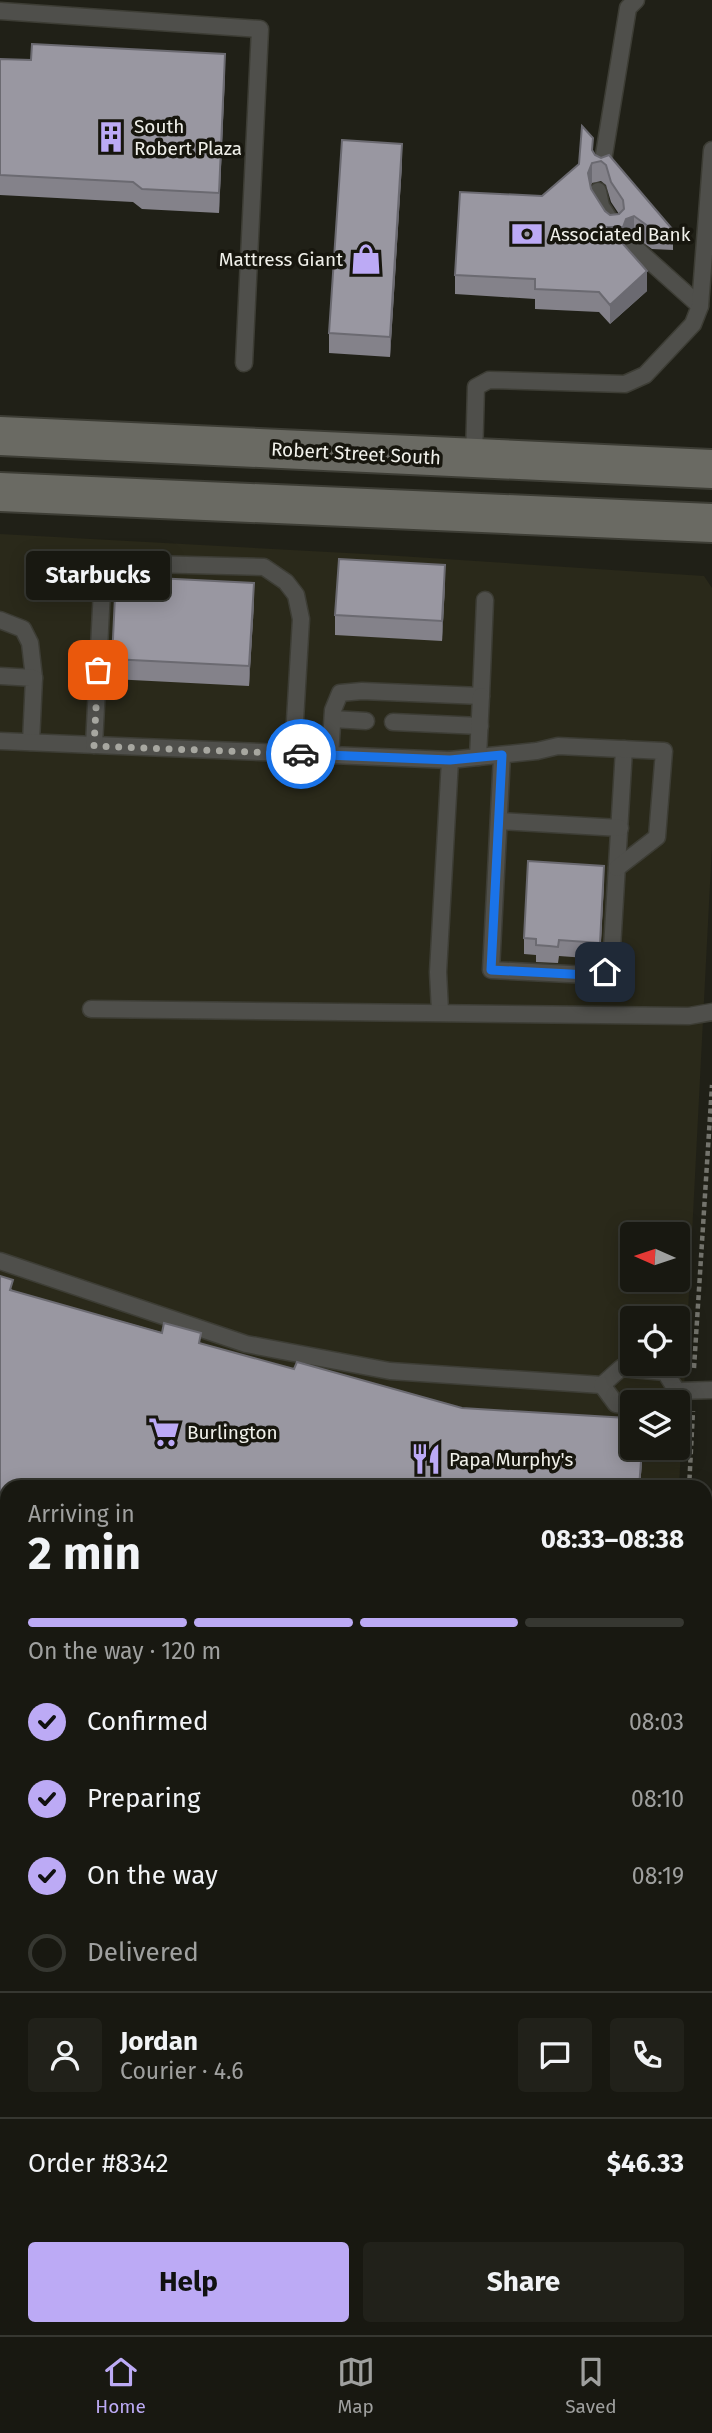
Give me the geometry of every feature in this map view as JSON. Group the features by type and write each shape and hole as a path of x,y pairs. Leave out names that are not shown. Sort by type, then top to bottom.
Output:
{"main road":[{"name":"Robert Street South","path":"0,436 712,469"},
{"path":"0,492 712,523"}],"lane":[{"path":"602,167 628,8 636,0"},
{"path":"0,11 260,29 244,363"},
{"path":"474,458 476,387 489,380 625,384 645,375 693,324 700,306 712,150"},
{"path":"598,191 601,206 614,225"},
{"path":"633,246 700,306"},
{"path":"94,746 103,570 111,563 264,567 286,582 296,595 301,618 293,754"},
{"path":"478,757 485,600"},
{"path":"0,620 23,629 30,643 34,678 31,742"},
{"path":"0,676 34,678"},
{"path":"330,756 333,710 340,693 362,691 481,696"},
{"path":"333,719 366,720"},
{"path":"393,722 480,726"},
{"path":"0,741 450,760 558,746 664,751 657,837 618,868"},
{"path":"502,755 491,970 589,975 605,972 611,965 624,749"},
{"path":"440,1011 438,972 450,760"},
{"path":"499,821 620,828"},
{"path":"91,1009 689,1016 712,1012"},
{"path":"0,1261 246,1344 390,1371 601,1385 621,1368 665,1373 671,1390"},
{"path":"601,1385 616,1404 620,1404"},
{"path":"690,1394 712,1391"}],"path":[{"path":"695,1323 712,1085"},
{"path":"690,1480 692,1454"}],"shaded area":[{"path":"0,534 704,576 712,588 712,845 690,1273 690,1222 620,1222 620,1292 689,1292 688,1306 620,1306 620,1376 685,1376 684,1390 620,1390 620,1460 680,1460 679,1480 0,1480"}],"building":[{"name":"South Robert Plaza","path":"32,44 225,54 219,193 142,189 133,182 0,175 0,59 31,60"},
{"name":"Associated Bank","path":"582,126 593,138 592,150 595,155 601,158 609,155 673,230 652,229 634,216 626,219 623,227 608,227 647,271 610,305 599,292 535,289 535,279 455,275 460,192 542,196 579,164","holes":["601,161 606,165 611,182 623,200 624,209 619,214 610,215 605,211 591,189 588,173 592,163"]},
{"name":"Mattress Giant","path":"342,140 402,144 390,337 329,333"},
{"path":"339,559 445,565 442,621 335,615"},
{"path":"116,576 254,583 249,666 112,659"},
{"path":"528,861 604,866 600,943 559,940 558,947 536,945 536,939 524,938"},
{"path":"0,1276 13,1280 10,1290 162,1333 164,1323 201,1333 199,1343 294,1369 297,1362 462,1408 620,1418 620,1460 641,1460 640,1480 0,1480"}],"way so far":[{"path":"98,670 94,746 301,754"}],"place":[{"name":"South Robert Plaza","path":"111,137"},
{"name":"Associated Bank","path":"527,234"},
{"name":"Mattress Giant","path":"366,259"},
{"name":"Starbucks","path":"98,670"},
{"name":"Burlington","path":"164,1432"},
{"name":"Papa Murphy's","path":"426,1459"}],"route":[{"path":"301,754 450,760 502,755 491,970 589,975 605,972"}]}
